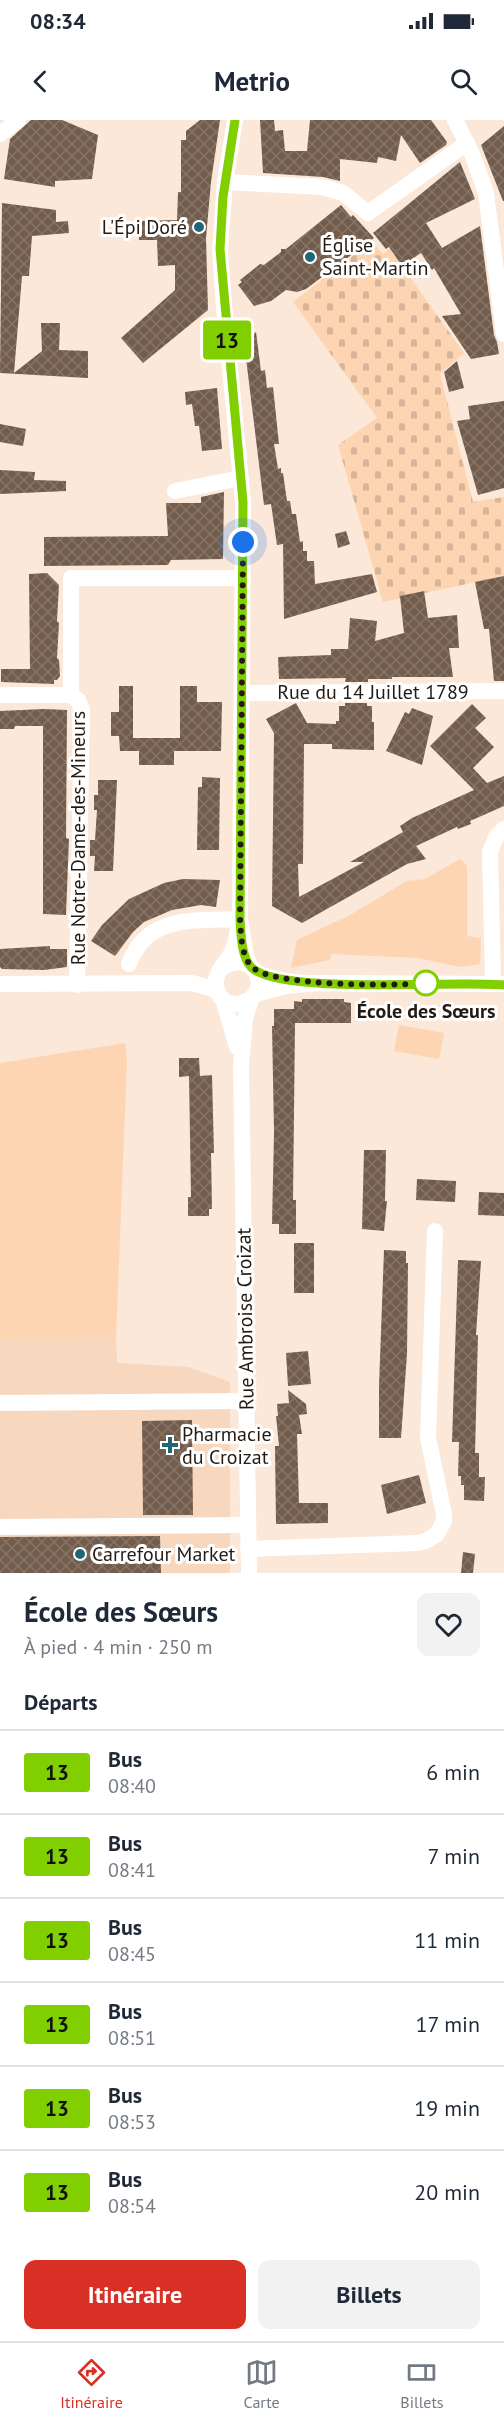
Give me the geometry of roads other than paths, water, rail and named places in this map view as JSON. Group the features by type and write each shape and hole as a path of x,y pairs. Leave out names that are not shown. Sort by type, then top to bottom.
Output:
{"street":[{"path":"0,127 8,120"},
{"path":"0,134 18,120"},
{"path":"235,120 220,230 221,276 241,478 243,693 240,919 246,956 259,982 254,997"},
{"path":"455,120 478,169 486,194 504,334"},
{"path":"225,182 322,188 343,193 369,213 467,143"},
{"path":"175,491 241,478"},
{"path":"0,695 71,695 71,578 243,578"},
{"name":"Rue du 14 Juillet 1789","path":"243,693 504,691"},
{"name":"Rue Notre-Dame-des-Mineurs","path":"71,695 78,700 82,710 77,985"},
{"path":"0,984 185,983 205,985 239,1005 286,986 319,983 499,984 490,852 496,837 504,829"},
{"path":"129,964 135,947 157,929 179,922 240,919"},
{"path":"220,995 216,980 235,945 240,919"},
{"path":"222,968 238,962 273,976 319,983"},
{"name":"Rue Ambroise Croizat","path":"220,995 234,1029 241,1065"},
{"name":"Rue Ambroise Croizat","path":"249,1573 241,1065 245,1019 254,997"},
{"path":"248,1549 417,1543 432,1538 441,1527 444,1514 428,1438 435,1230"},
{"path":"0,1403 246,1401"},
{"path":"0,1527 248,1525"}],"place":[{"name":"L'Épi Doré","path":"199,227"},
{"name":"Église Saint-Martin","path":"310,257"},
{"name":"École des Sœurs","path":"426,983"},
{"name":"Pharmacie du Croizat","path":"170,1445"},
{"name":"Carrefour Market","path":"80,1554"}]}
